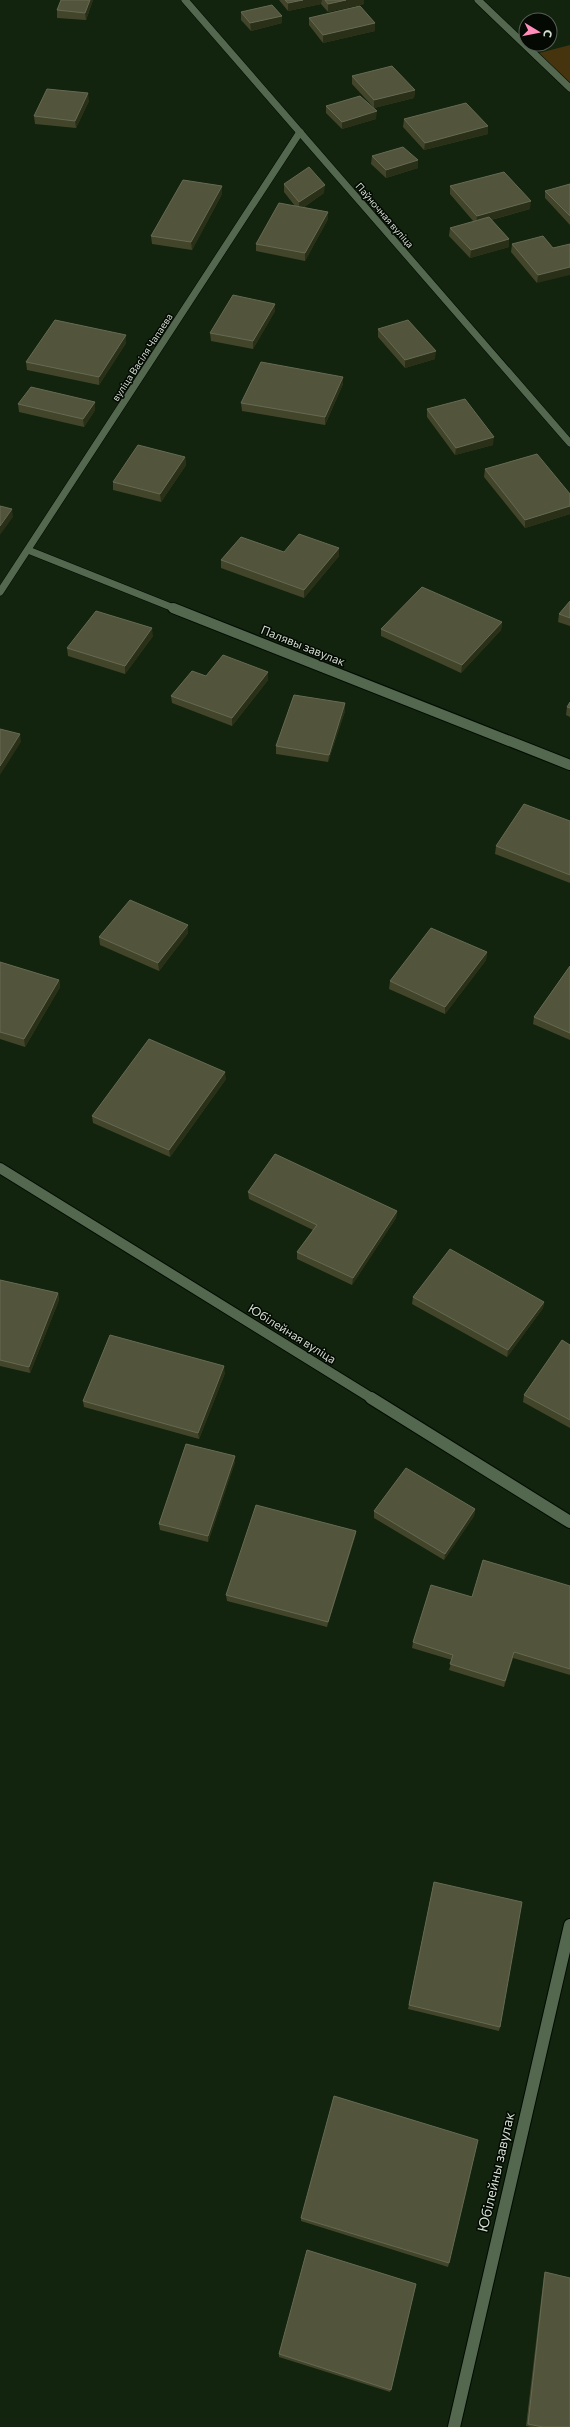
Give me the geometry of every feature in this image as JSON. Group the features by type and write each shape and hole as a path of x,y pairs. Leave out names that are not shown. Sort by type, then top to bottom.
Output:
{"street":[{"name":"Паўночная вуліца","path":"185,0 570,443"},
{"path":"478,0 570,88"},
{"name":"вуліца Васіля Чапаева","path":"0,592 300,132"},
{"name":"Палявы завулак","path":"28,550 570,765"},
{"name":"Юбілейная вуліца","path":"0,1168 570,1522"},
{"name":"Юбілейны завулак","path":"454,2427 570,1925"}],"shaded area":[{"path":"570,45 570,83 539,53 558,52 558,48"}],"building":[{"path":"61,0 90,0 85,13 57,10"},
{"path":"285,0 303,0 288,3"},
{"path":"325,0 346,0 328,4"},
{"path":"272,5 282,16 250,23 241,12"},
{"path":"360,6 375,23 323,35 309,18"},
{"path":"392,66 415,90 374,100 352,76"},
{"path":"47,89 88,93 75,121 34,116"},
{"path":"360,96 377,111 342,122 326,106"},
{"path":"466,103 488,126 425,143 404,119"},
{"path":"403,147 418,160 386,170 372,156"},
{"path":"309,167 325,185 299,202 284,184"},
{"path":"504,172 531,201 477,216 450,186"},
{"path":"183,180 222,186 191,242 151,236"},
{"path":"570,184 570,216 545,191"},
{"path":"279,203 328,212 305,253 256,244"},
{"path":"489,217 509,239 471,250 450,228"},
{"path":"543,236 553,248 570,244 570,267 538,275 512,244"},
{"path":"233,295 275,304 253,341 210,333"},
{"path":"55,320 126,335 99,377 26,362"},
{"path":"408,320 436,351 405,360 378,329"},
{"path":"261,362 343,377 325,417 241,403"},
{"path":"31,387 95,402 83,419 18,404"},
{"path":"465,399 494,437 456,448 427,409"},
{"path":"138,445 185,457 160,494 113,482"},
{"path":"537,454 570,494 570,506 525,520 485,469"},
{"path":"0,506 12,509 0,526"},
{"path":"299,534 339,548 304,590 221,560 241,537 284,552"},
{"path":"422,587 502,622 462,665 381,629"},
{"path":"570,601 570,618 559,614"},
{"path":"96,611 152,628 125,666 67,648"},
{"path":"223,655 268,672 232,718 171,696 192,671 206,676"},
{"path":"294,695 345,703 329,755 276,746"},
{"path":"0,729 20,734 0,766"},
{"path":"524,804 570,821 570,875 496,846"},
{"path":"130,900 188,925 158,963 99,937"},
{"path":"431,928 487,952 445,1007 390,981"},
{"path":"0,962 59,980 24,1039 0,1032"},
{"path":"570,966 570,1033 534,1017"},
{"path":"149,1039 225,1072 169,1150 92,1116"},
{"path":"275,1154 397,1211 353,1278 297,1252 317,1225 248,1192"},
{"path":"450,1249 544,1302 508,1350 413,1297"},
{"path":"0,1280 58,1293 29,1367 0,1360"},
{"path":"110,1335 224,1366 198,1433 83,1401"},
{"path":"562,1340 570,1345 570,1420 524,1395"},
{"path":"186,1444 235,1456 208,1536 159,1524"},
{"path":"406,1468 475,1509 445,1554 374,1511"},
{"path":"256,1505 356,1531 328,1622 226,1595"},
{"path":"483,1560 570,1586 570,1669 514,1652 505,1681 450,1664 453,1655 413,1642 431,1585 472,1597"},
{"path":"434,1882 522,1902 500,2027 409,2005"},
{"path":"334,2096 478,2140 449,2263 301,2218"},
{"path":"307,2250 416,2284 391,2390 279,2354"},
{"path":"545,2272 570,2278 570,2427 543,2427 528,2424"}]}
